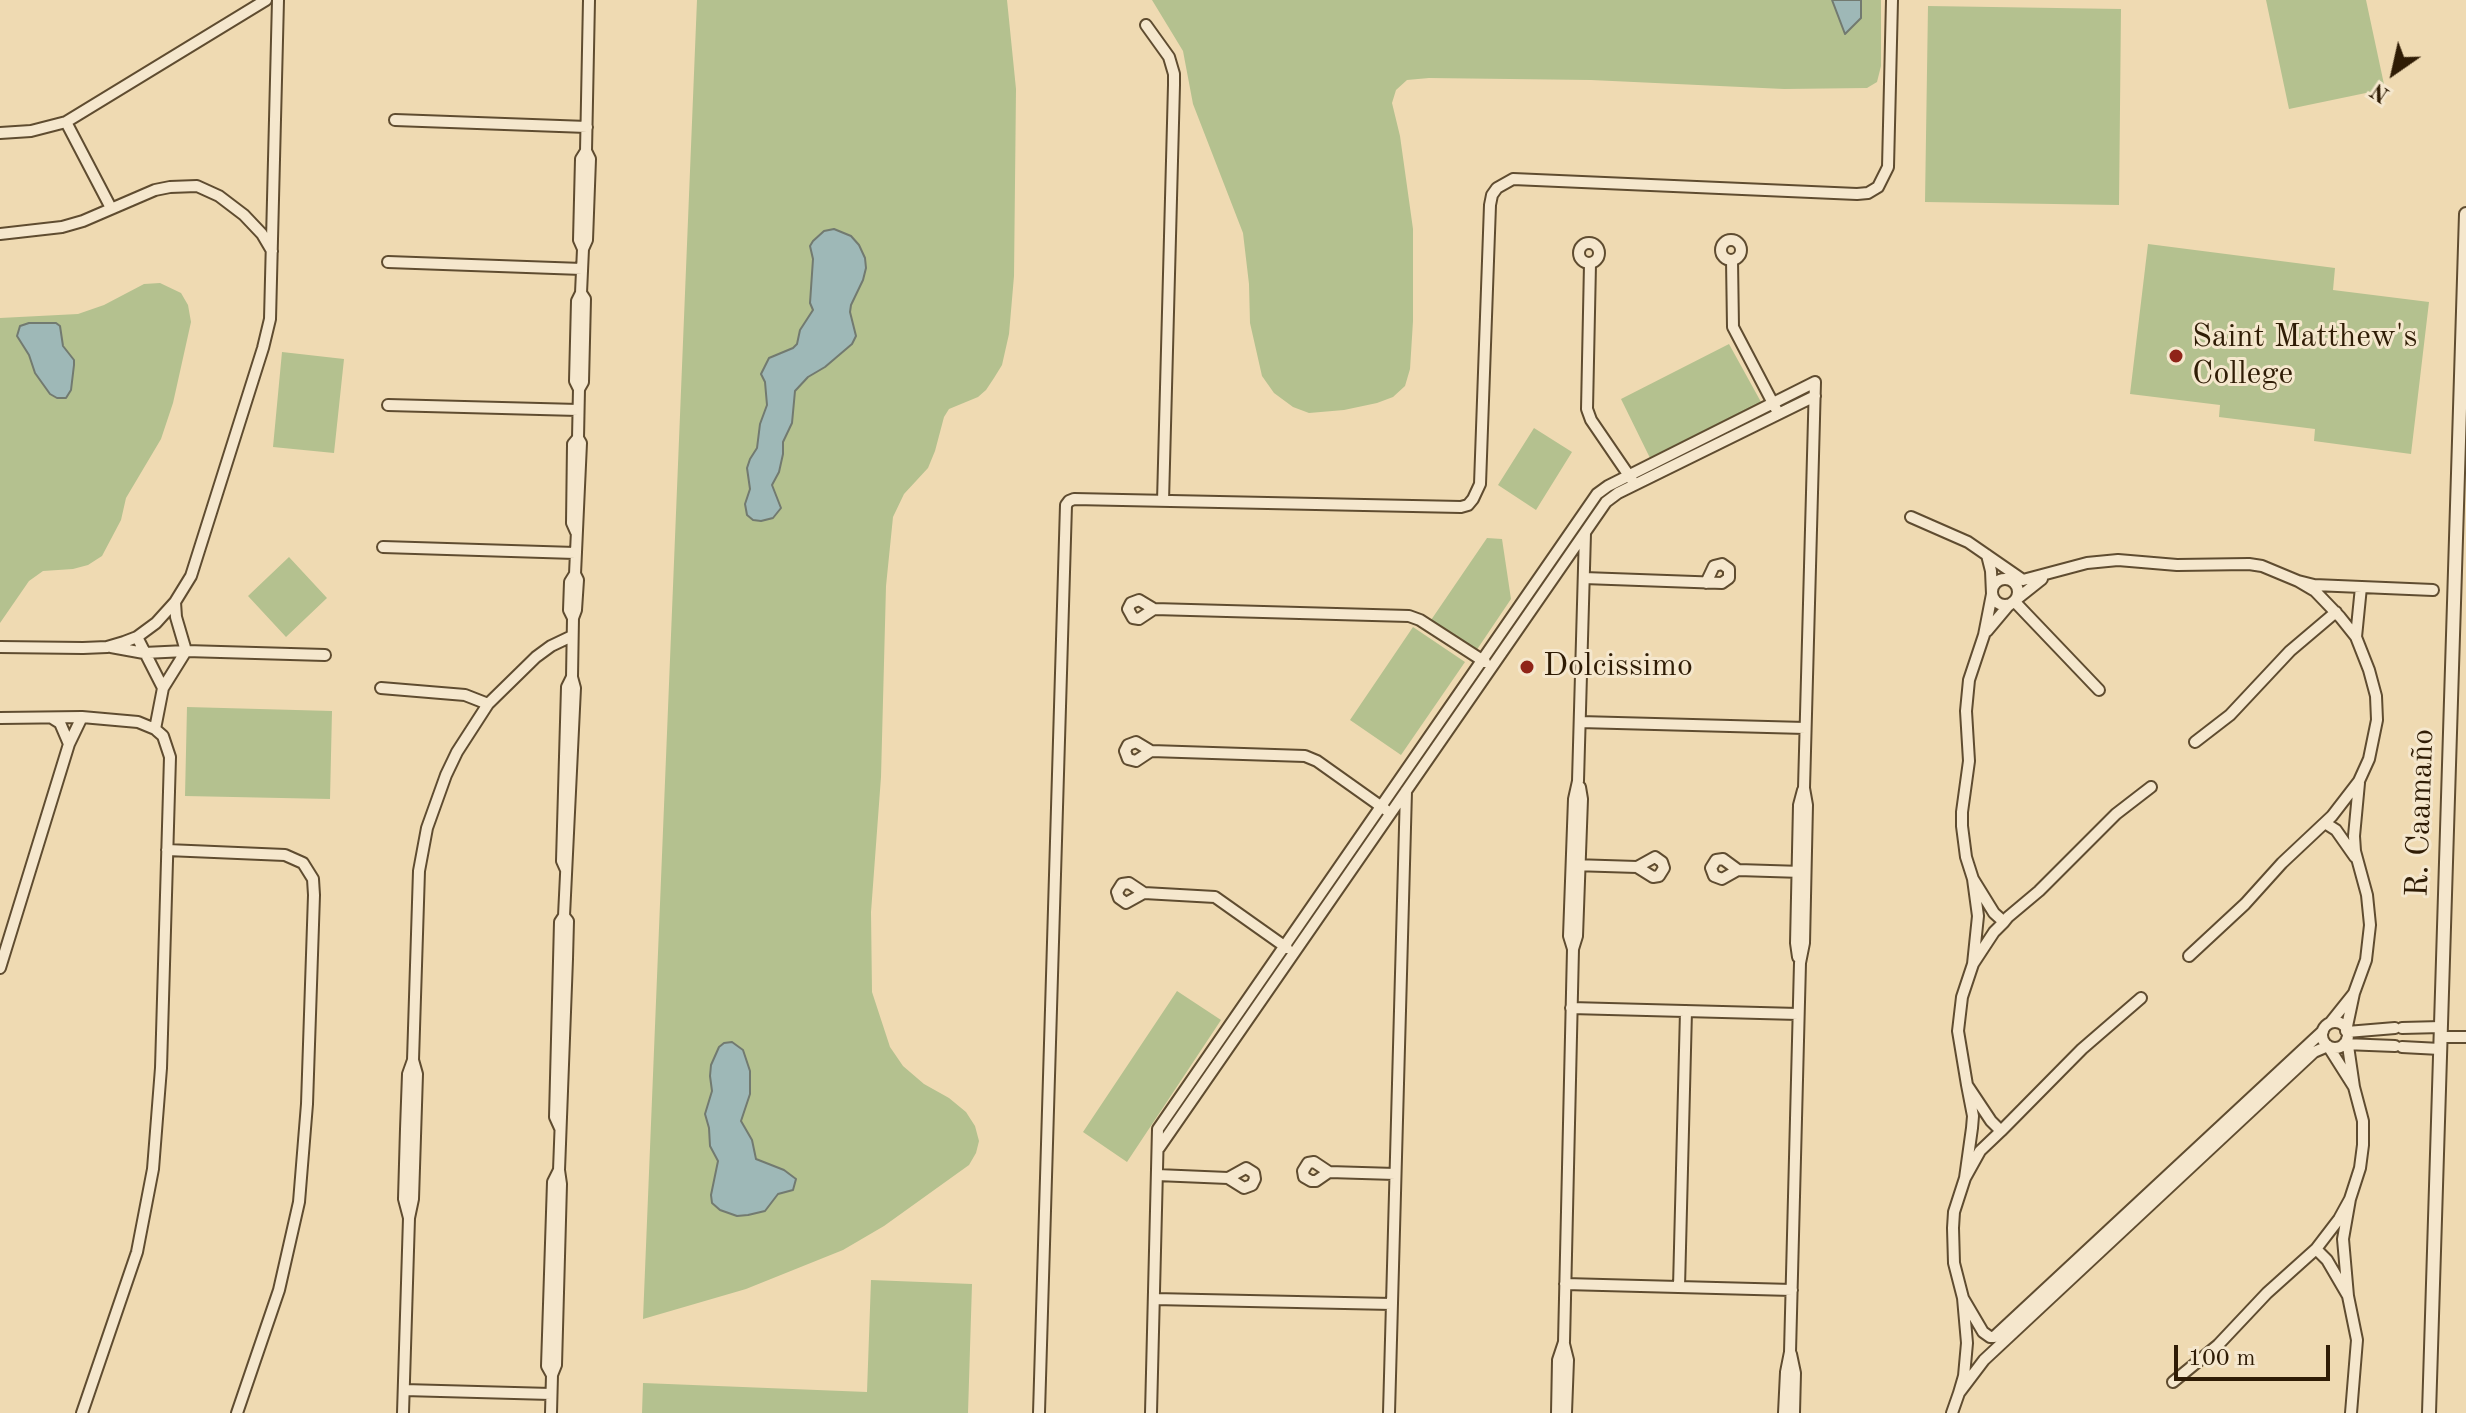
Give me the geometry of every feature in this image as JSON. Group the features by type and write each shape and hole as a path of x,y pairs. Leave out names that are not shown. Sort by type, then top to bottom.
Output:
{"street":[{"path":"0,133 31,131 66,122 266,0"},
{"path":"107,647 137,637 156,623 185,587 196,564 263,348 272,306 278,0"},
{"path":"551,1413 552,1375 547,1366 561,1184 560,922 564,916 566,870 562,861 569,751 567,687 572,677 573,618 578,580 575,553 581,443 578,438 578,410 579,389 583,382 585,299 581,293 583,249 579,240 581,159 586,151 587,127 589,0"},
{"path":"1039,1413 1064,513 1069,501 1468,505 1480,484 1490,205 1497,188 1513,179 1868,193 1878,187 1888,167 1892,0"},
{"path":"1146,25 1169,57 1174,74 1163,501"},
{"path":"395,120 587,127"},
{"path":"66,122 111,208"},
{"path":"0,234 62,227 155,190 197,186 219,196 244,215 262,234 272,252"},
{"name":"R. Caamaño","path":"2429,1413 2462,468 2466,214"},
{"path":"1732,260 1733,327 1779,414"},
{"path":"388,262 582,269"},
{"path":"1590,264 1587,409 1631,480"},
{"path":"1564,552 1585,532 1606,502 1631,480 1815,382 1804,788 1799,805 1802,872 1796,943 1800,963 1792,1290 1784,1413"},
{"path":"1386,810 1406,790 1487,663 1564,552 1585,511 1601,489 1631,480 1815,396"},
{"path":"388,405 578,410"},
{"path":"1566,1413 1568,1360 1564,1342 1573,949 1569,936 1576,865 1574,799 1578,781 1585,511"},
{"path":"1911,517 1968,542 1987,555 2011,578 2018,591 2014,601 2003,605 1996,601 1992,594 1987,555"},
{"path":"383,547 575,553"},
{"path":"1564,552 1584,560"},
{"path":"1952,1413 1959,1393 1967,1337 1952,1237 1954,1212 1965,1178 1973,1123 1958,1031 1962,997 1973,964 1978,929 1977,894 1966,857 1962,826 1969,761 1966,711 1969,680 1996,583 2011,578 2030,580 2104,560 2262,566 2315,591 2356,637 2373,683 2377,708 2372,749 2359,781 2354,816 2358,862 2367,895 2370,925 2366,960 2354,993 2346,1038"},
{"path":"1984,635 2014,601 2051,574"},
{"path":"1584,578 1706,583"},
{"path":"2298,581 2314,585 2433,590"},
{"path":"2336,612 2339,586"},
{"path":"2356,637 2361,587"},
{"path":"2014,601 2099,690"},
{"path":"155,729 163,688 186,651 175,602"},
{"path":"1154,609 1409,616 1487,663"},
{"path":"2195,742 2230,715 2290,651 2336,612 2359,612"},
{"path":"403,1413 409,1218 404,1199 417,1074 413,1060 421,854 446,775 488,704 536,657 572,636"},
{"path":"137,637 163,688"},
{"path":"0,647 107,647 144,653 186,651 325,655"},
{"path":"1151,1413 1157,1150 1386,810 1407,769 1487,663"},
{"path":"381,688 465,695 488,704"},
{"path":"0,968 69,744 82,717"},
{"path":"0,718 82,717 138,722 163,736 170,757 161,1068 153,1169 137,1252 82,1413"},
{"path":"52,718 60,723 69,744"},
{"path":"1580,722 1805,728"},
{"path":"1151,751 1305,756 1323,764 1386,810 1406,816"},
{"path":"1389,1413 1407,769"},
{"path":"2189,956 2325,823 2359,781"},
{"path":"1973,964 2004,922 2116,814 2151,787"},
{"path":"2337,809 2354,816"},
{"path":"2325,823 2339,834 2358,862"},
{"path":"2339,834 2354,830"},
{"path":"167,850 285,855 303,863 313,879 307,1104 299,1202 279,1290 237,1413"},
{"path":"1576,865 1637,867"},
{"path":"1738,870 1802,872"},
{"path":"1973,879 1994,913 2004,922"},
{"path":"1144,893 1215,897 1289,950"},
{"path":"1978,916 1994,913"},
{"path":"1978,929 1991,936"},
{"path":"1967,1337 1994,1337 2006,1327 2326,1027 2354,993"},
{"path":"1965,1178 1980,1151 2082,1049 2141,998"},
{"path":"1571,1008 1798,1014"},
{"path":"1679,1287 1686,1011"},
{"path":"2326,1027 2341,1025 2363,1121 2360,1168 2350,1199 2343,1248 2348,1296 2356,1329 2351,1413"},
{"path":"2326,1027 2323,1039 2354,1087"},
{"path":"1959,1393 1987,1357 2314,1052 2328,1046 2336,1048 2346,1038 2399,1028 2441,1038"},
{"path":"2346,1038 2398,1046 2466,1037"},
{"path":"1967,1085 1988,1118 2001,1131"},
{"path":"1973,1123 1988,1118"},
{"path":"1971,1138 1988,1143"},
{"path":"1329,1172 1395,1174"},
{"path":"1157,1175 1228,1178"},
{"path":"2173,1382 2200,1361 2316,1249 2350,1199"},
{"path":"2326,1237 2343,1248"},
{"path":"2327,1260 2343,1248"},
{"path":"2316,1249 2327,1260 2348,1296"},
{"path":"1565,1284 1792,1290"},
{"path":"1963,1298 1973,1317 1989,1336 1987,1357"},
{"path":"1154,1299 1392,1304"},
{"path":"1557,1413 1558,1360 1564,1342"},
{"path":"1790,1352 1795,1373 1794,1413"},
{"path":"1966,1353 1987,1357"},
{"path":"404,1390 551,1394"}],"green space":[{"path":"697,0 1007,0 1016,89 1014,276 1009,334 1002,365 994,378 978,397 949,409 928,468 904,494 893,517 886,586 881,777 871,912 872,992 890,1047 903,1066 924,1084 966,1112 975,1126 979,1141 969,1165 884,1226 843,1250 746,1289 643,1319"},
{"path":"1152,0 1881,0 1881,66 1877,82 1867,88 1784,89 1591,80 1407,80 1396,90 1392,103 1400,136 1413,229 1413,321 1410,369 1405,386 1393,397 1377,403 1309,413 1293,407 1274,393 1262,376 1250,323 1243,233 1193,104 1183,51"},
{"path":"2266,0 2366,0 2385,89 2289,109"},
{"path":"1928,6 2121,9 2119,205 1925,202"},
{"path":"2148,244 2335,268 2333,290 2429,302 2411,454 2314,441 2315,429 2219,417 2220,405 2130,394"},
{"path":"160,283 181,293 188,305 191,322 173,403 161,439 126,498 121,520 102,556 88,565 73,569 43,571 29,581 0,623 0,318 78,314 104,305 144,284"},
{"path":"1729,344 1761,402 1650,458 1621,399"},
{"path":"282,352 344,359 334,453 273,447"},
{"path":"1534,428 1572,452 1536,510 1498,485"},
{"path":"1487,538 1502,539 1511,599 1476,651 1429,623"},
{"path":"289,557 327,598 286,637 248,596"},
{"path":"1413,627 1465,662 1401,755 1350,720"},
{"path":"187,707 332,711 330,799 185,796"},
{"path":"1177,991 1221,1020 1127,1162 1083,1132"},
{"path":"871,1280 972,1284 968,1413 642,1413 643,1383 867,1392"}],"water":[{"path":"1832,0 1861,0 1861,18 1845,34"},
{"path":"834,229 851,236 865,258 863,280 850,312 856,336 852,344 808,377 795,391 792,423 783,442 779,472 772,485 781,508 773,518 753,520 747,515 745,504 750,489 747,468 757,448 760,424 767,405 765,382 761,374 769,358 797,344 800,330 813,310 810,303 813,259 810,246 824,231"},
{"path":"56,323 60,326 63,346 74,360 71,390 66,398 50,394 35,373 29,355 17,336 20,326"},
{"path":"732,1042 743,1050 750,1071 750,1094 741,1121 752,1140 756,1159 784,1170 796,1179 793,1190 778,1194 765,1211 737,1216 720,1210 712,1203 718,1161 710,1146 705,1114 712,1091 711,1065 719,1047"}],"place":[{"name":"Saint Matthew's College","path":"2176,356"},
{"name":"Dolcissimo","path":"1527,667"}]}
